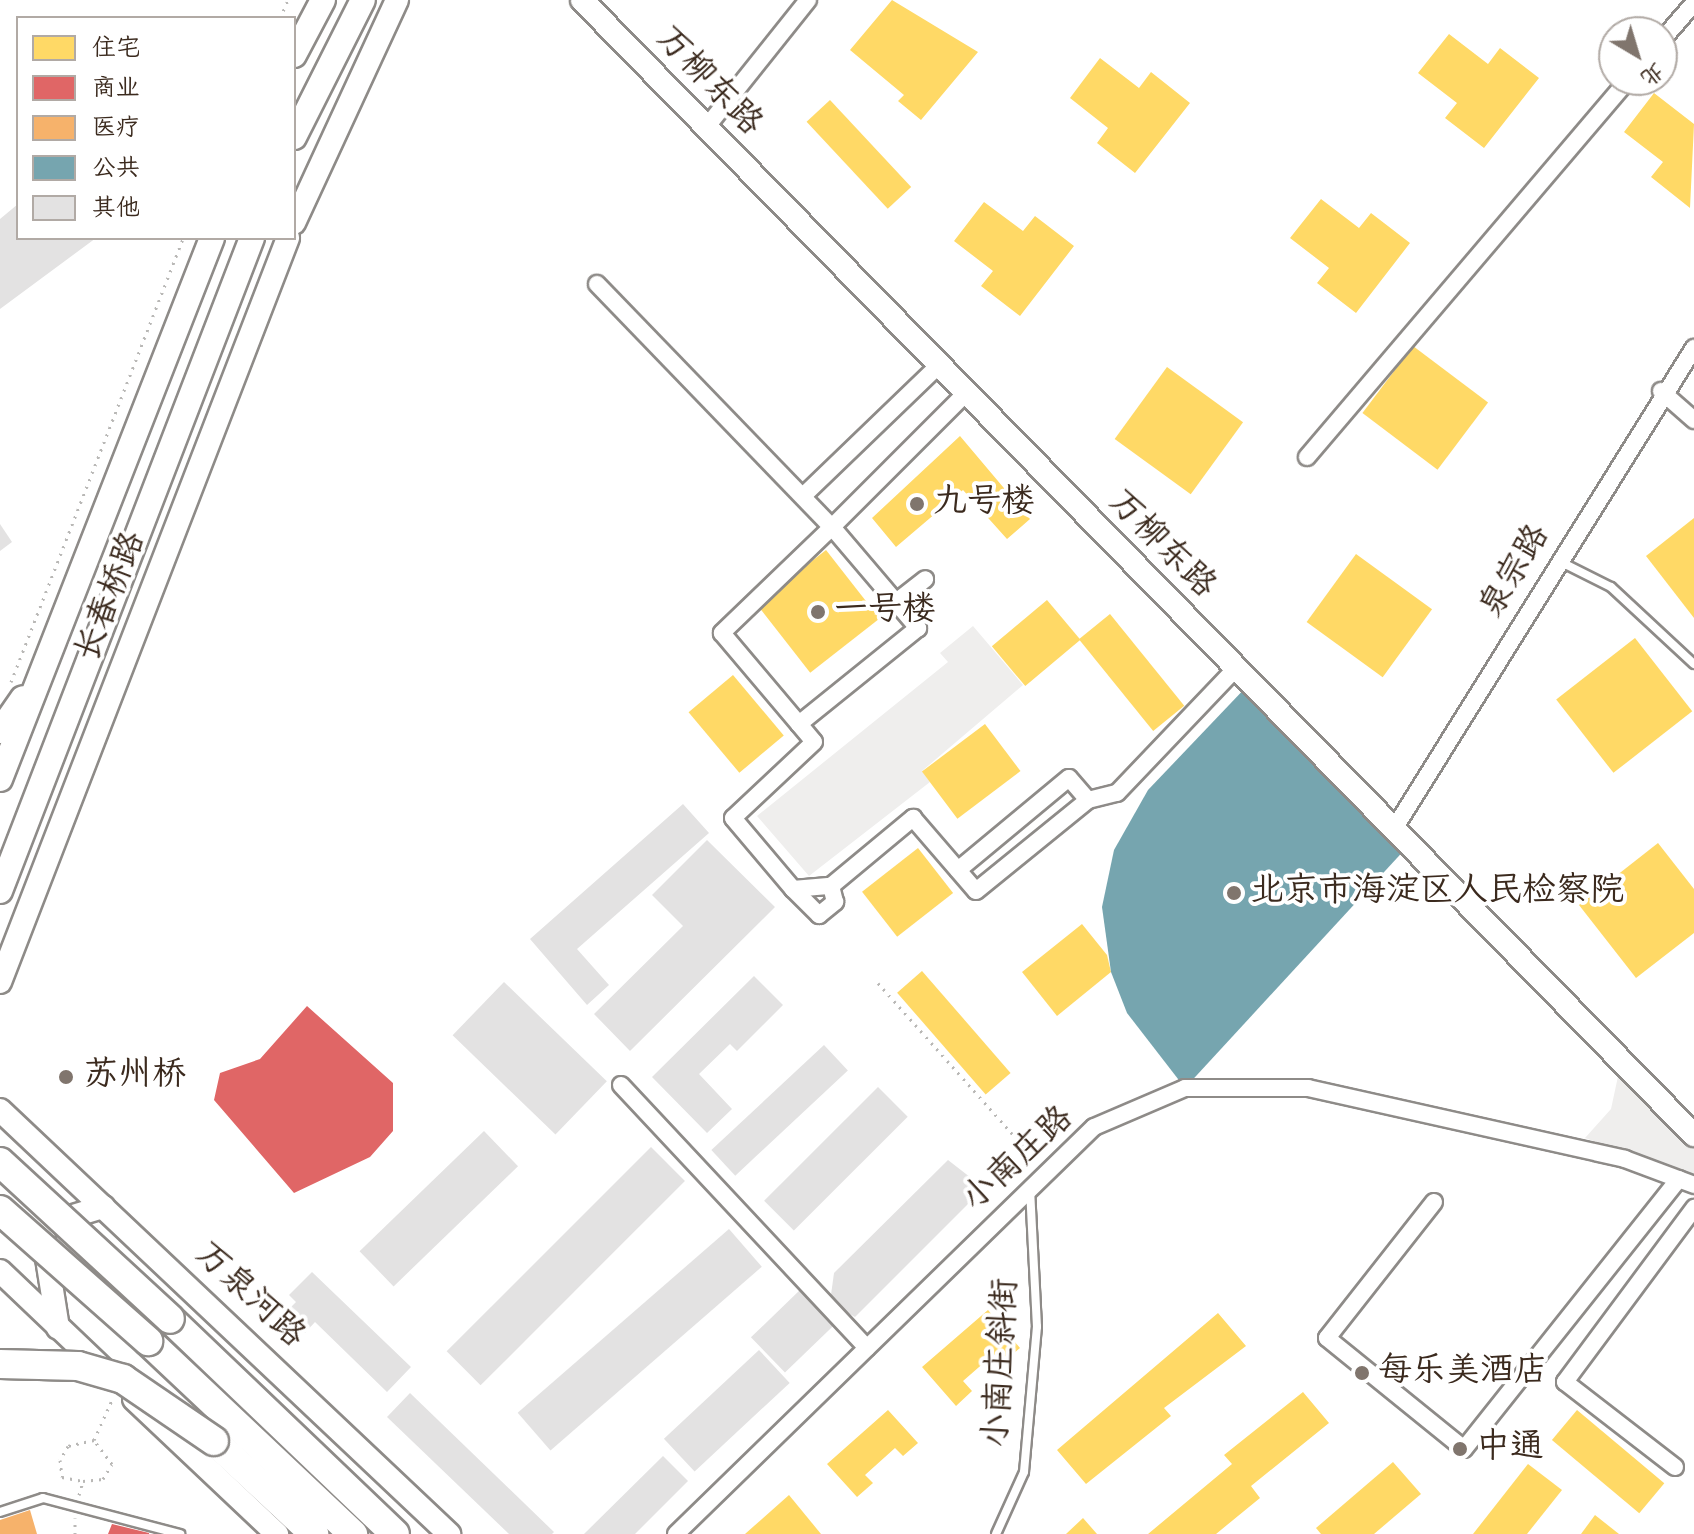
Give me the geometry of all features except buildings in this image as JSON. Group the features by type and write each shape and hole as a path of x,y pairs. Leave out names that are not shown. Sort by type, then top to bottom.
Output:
{"highway":[{"name":"万泉河路","path":"0,1162 395,1534"},
{"path":"0,1210 148,1341 353,1534"},
{"path":"0,1364 78,1366 123,1379 214,1441 314,1534"}],"main road":[{"path":"296,51 323,0"},
{"path":"296,133 363,0"},
{"name":"长春桥路","path":"0,779 211,240"},
{"name":"长春桥路","path":"0,891 251,240"},
{"path":"0,731 40,677"}],"street":[{"path":"296,219 397,0"},
{"name":"万柳东路","path":"582,0 705,129 1694,1135"},
{"path":"705,129 808,0"},
{"path":"1678,22 1694,3"},
{"path":"1307,457 1614,96"},
{"name":"长春桥路","path":"0,982 287,240"},
{"path":"229,294 279,259"},
{"path":"597,284 832,527 918,628 799,724"},
{"name":"泉宗路","path":"1394,829 1661,391 1694,348"},
{"path":"803,496 938,366"},
{"path":"1661,391 1694,420"},
{"path":"831,886 835,902 819,915 733,818 814,742 722,633 965,394"},
{"path":"896,602 925,579"},
{"path":"793,889 831,886 913,818 976,891 1088,800 1117,793 1235,669"},
{"path":"958,870 1069,778 1088,800"},
{"path":"621,1085 867,1348"},
{"name":"小南庄路","path":"676,1534 1094,1127 1185,1088 1292,1088 1625,1159 1686,1182"},
{"name":"万泉河路","path":"0,1110 449,1534"},
{"path":"1434,1202 1327,1338 1464,1449 1686,1182"},
{"path":"0,1187 42,1227 58,1328"},
{"path":"42,1227 103,1207"},
{"path":"1675,1467 1565,1382 1694,1208"},
{"path":"0,1271 124,1394 277,1534"},
{"path":"0,1379 75,1378 124,1394"}],"lane":[{"path":"1558,560 1611,587 1694,664"},
{"name":"小南庄斜街","path":"996,1534 1024,1472 1037,1327 1030,1189"},
{"path":"0,1512 43,1498 180,1534"}],"path":[{"path":"6,695 182,240"},
{"path":"878,983 1047,1173"},
{"path":"94,1440 112,1464 103,1479 83,1481 62,1477 60,1460 68,1446 94,1440 124,1394"},
{"path":"76,1506 83,1481"}],"shaded area":[{"path":"973,626 1023,685 922,771 930,782 809,876 757,816 948,662 940,653"},
{"path":"1620,1067 1694,1146 1694,1176 1585,1138 1611,1109"}],"place":[{"name":"九号楼","path":"917,504"},
{"name":"一号楼","path":"818,612"},
{"name":"北京市海淀区人民检察院","path":"1234,893"},
{"name":"苏州桥","path":"66,1077"},
{"name":"每乐美酒店","path":"1362,1373"},
{"name":"中通","path":"1460,1449"}]}
